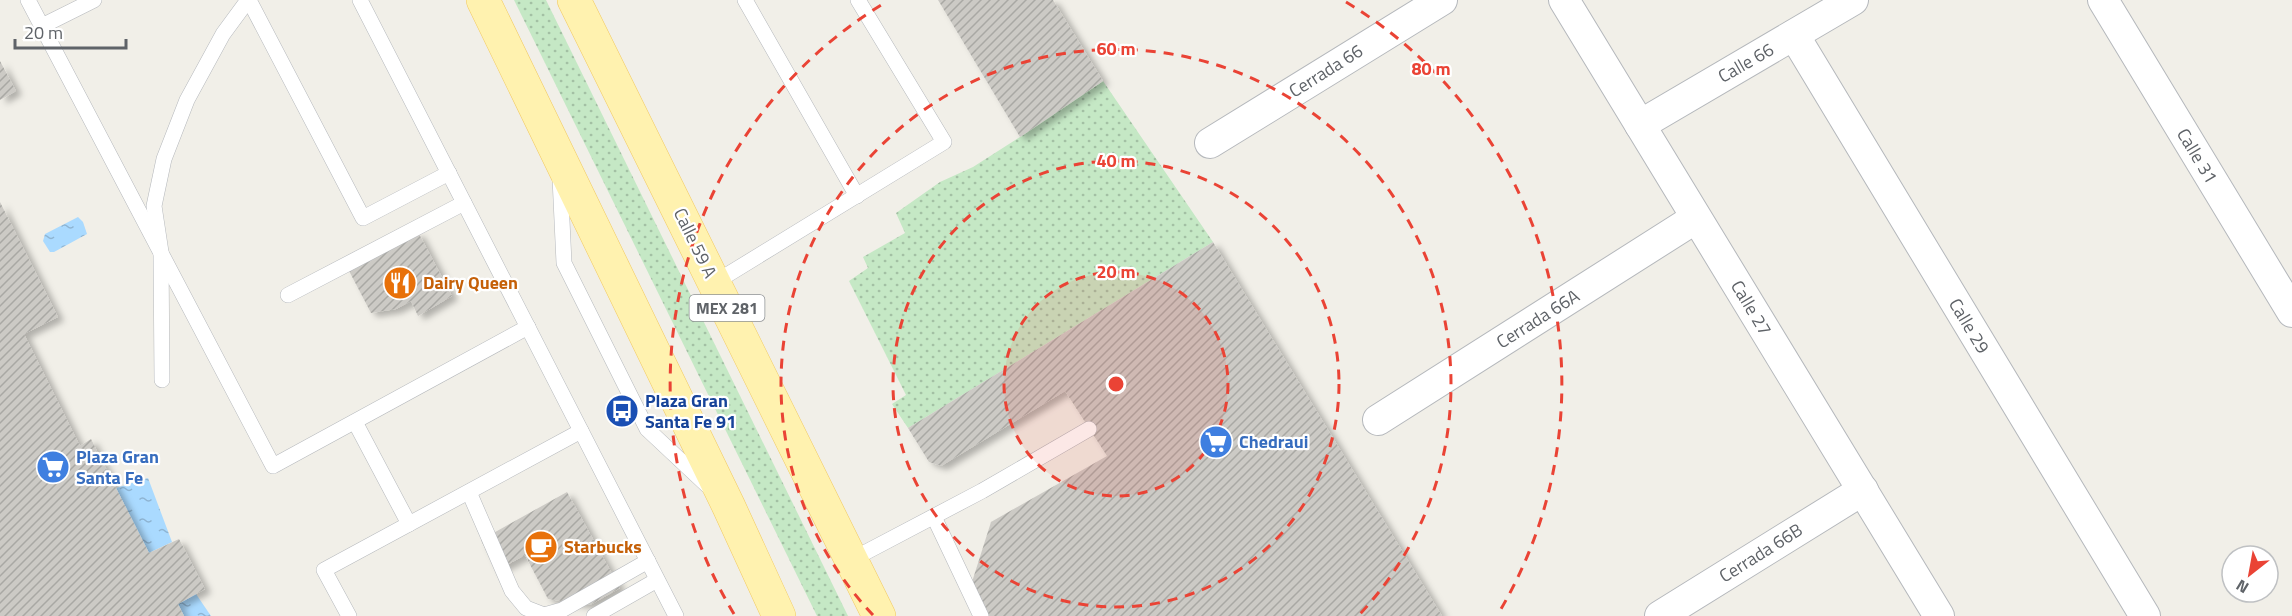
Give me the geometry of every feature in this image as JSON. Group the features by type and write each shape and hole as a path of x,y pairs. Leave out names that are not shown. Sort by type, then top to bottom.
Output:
{"main road":[{"path":"483,0 729,507 779,616"},
{"name":"Calle 59 A","path":"574,0 879,616"}],"street":[{"name":"Cerrada 66","path":"1210,143 1442,0"},
{"name":"Calle 27","path":"1564,0 1939,616"},
{"name":"Calle 66","path":"1640,125 1853,0"},
{"name":"Calle 31","path":"2103,0 2292,312"},
{"name":"Calle 29","path":"1794,35 2145,616"},
{"name":"Cerrada 66A","path":"1378,420 1696,218"},
{"name":"Cerrada 66B","path":"1660,616 1863,490"}],"lane":[{"path":"28,0 273,466 528,327"},
{"path":"42,26 94,0"},
{"path":"162,380 161,252 154,206 164,159 187,99 223,34 248,0 363,218 449,173"},
{"path":"360,0 676,616"},
{"path":"745,0 857,196"},
{"path":"714,283 944,142 858,0"},
{"path":"288,295 464,203"},
{"path":"355,422 409,524"},
{"path":"851,560 934,517 1089,429"},
{"path":"349,616 324,570 581,431"},
{"path":"469,492 512,591 526,608 544,615 562,609 648,561"},
{"path":"934,517 981,616"},
{"path":"594,616 657,580"}],"green space":[{"path":"514,0 546,0 848,616 817,616"},
{"path":"1103,81 1213,242 908,428 892,404 906,395 849,281 868,268 863,257 905,233 896,213 940,182 973,167"}],"water":[{"path":"78,217 83,222 87,234 50,252 43,241 45,234"},
{"path":"148,478 172,542 149,553 116,488"},
{"path":"196,594 211,616 184,616 178,604"}],"building":[{"path":"938,0 1053,0 1103,81 1020,137"},
{"path":"0,61 16,91 0,100"},
{"name":"Plaza Gran Santa Fe","path":"0,202 58,317 24,334 80,446 91,439 149,553 179,539 205,589 178,604 184,616 0,616"},
{"name":"Dairy Queen","path":"418,232 452,296 418,316 411,301 396,309 371,313 348,269"},
{"name":"Chedraui","path":"1213,242 1442,616 988,616 972,582 991,522 1107,456 1065,391 941,466 929,462 908,428"},
{"name":"Starbucks","path":"567,492 620,588 590,605 548,599 525,555 496,571 481,540"}],"place":[{"name":"Dairy Queen","path":"400,283"},
{"name":"Plaza Gran Santa Fe 91","path":"622,411"},
{"name":"Chedraui","path":"1216,442"},
{"name":"Plaza Gran Santa Fe","path":"53,467"},
{"name":"Starbucks","path":"541,547"}]}
